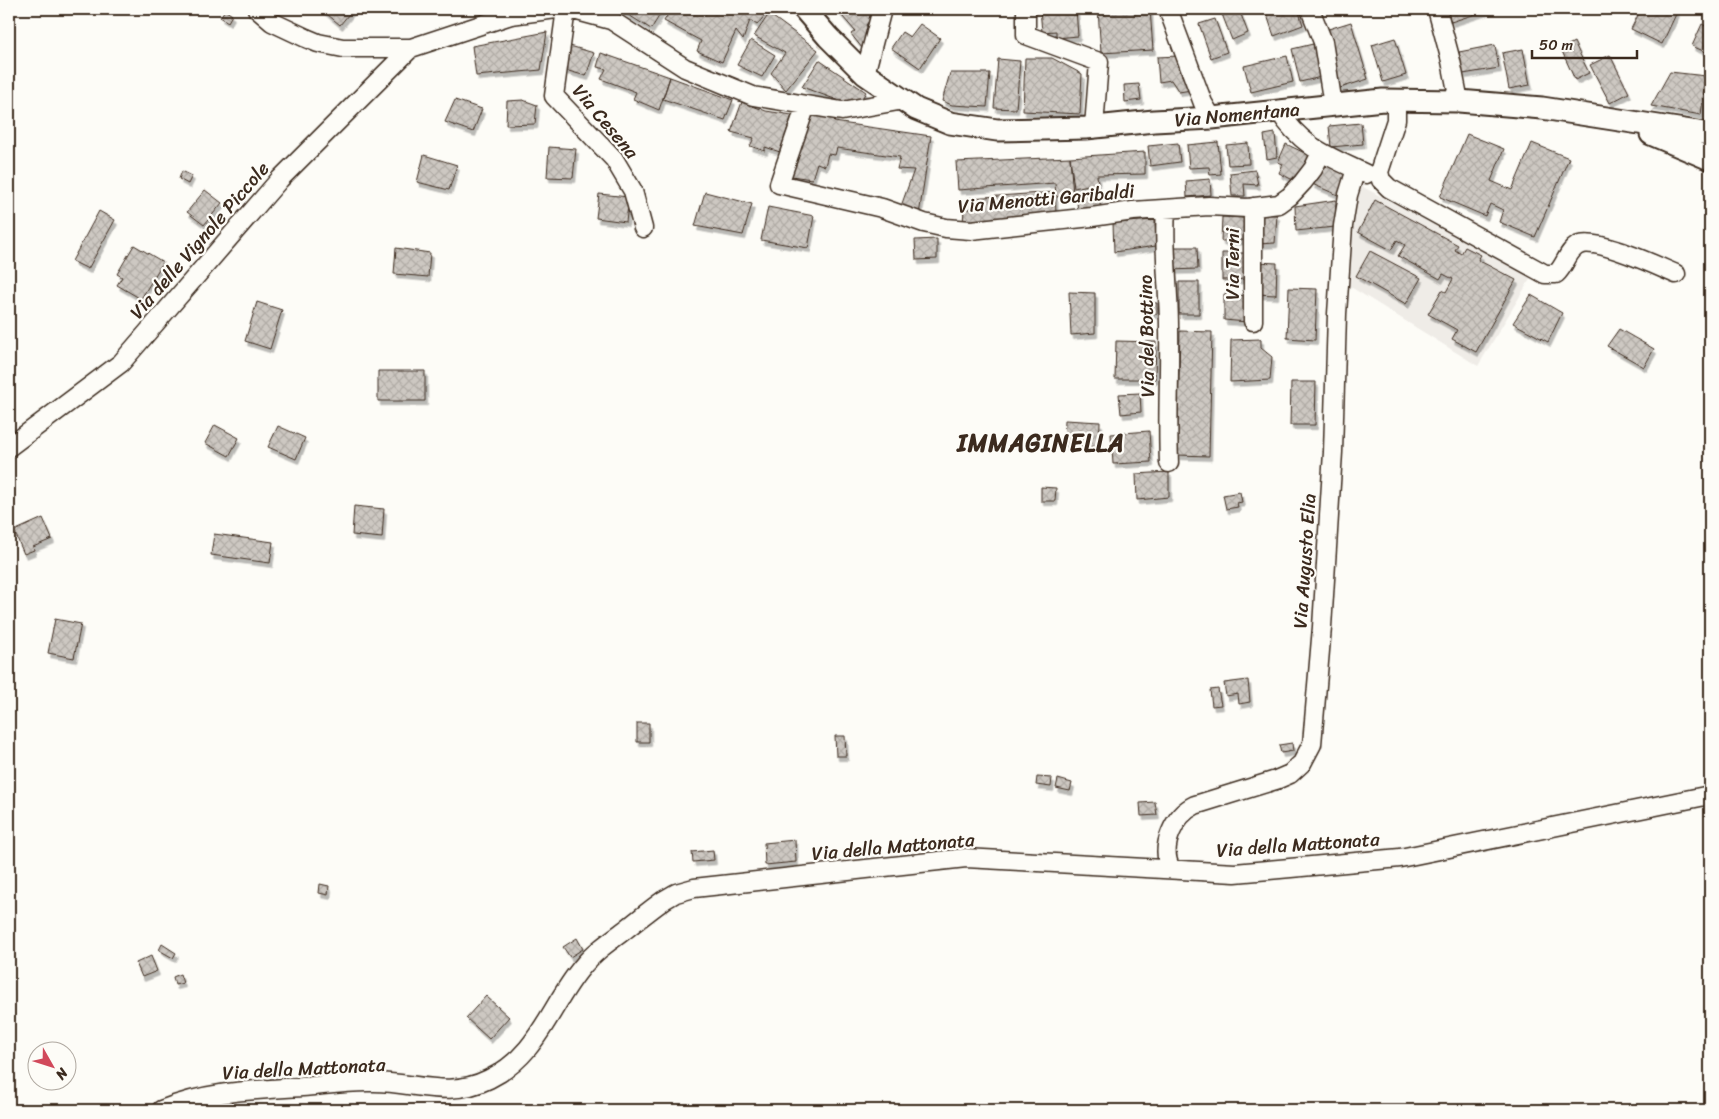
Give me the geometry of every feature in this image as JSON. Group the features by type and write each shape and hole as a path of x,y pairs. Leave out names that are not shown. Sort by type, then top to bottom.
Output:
{"main road":[{"name":"Via Nomentana","path":"804,9 828,37 865,74 916,109 950,123 997,130 1094,128 1383,100 1458,101 1542,108 1710,134"},
{"path":"1616,120 1710,159"}],"street":[{"path":"257,9 272,22 311,40 325,45 344,48 411,48 511,15 556,9"},
{"name":"Via Cesena","path":"566,9 554,96 614,159 633,192 643,228"},
{"path":"570,9 611,20 685,68 753,96 842,111 904,100"},
{"path":"865,74 882,9"},
{"path":"1026,9 1026,35 1099,62 1094,128"},
{"path":"1168,9 1203,103 1212,118"},
{"path":"1310,9 1323,42 1332,105"},
{"path":"1436,9 1451,61 1458,101"},
{"name":"Via delle Vignole Piccole","path":"9,447 121,364 280,179 411,48"},
{"path":"1380,176 1396,120 1396,101"},
{"name":"Via Menotti Garibaldi","path":"806,105 779,184 882,208 924,223 946,228 971,230 1133,211 1209,206 1253,207 1279,204 1290,196 1313,170 1321,152"},
{"path":"1280,111 1285,121 1302,140 1321,152 1356,169 1380,176 1389,188 1545,274 1556,274 1562,268 1574,248 1578,245 1588,244 1612,249 1676,274"},
{"name":"Via Augusto Elia","path":"1171,869 1167,855 1168,842 1175,823 1184,812 1195,805 1290,774 1302,763 1312,744 1333,452 1337,314 1343,226 1348,195 1356,169"},
{"name":"Via Terni","path":"1253,207 1253,321"},
{"name":"Via del Bottino","path":"1166,209 1164,238 1169,310 1169,463"},
{"name":"Via della Mattonata","path":"160,1110 192,1099 225,1092 370,1082 452,1089 472,1086 485,1081 496,1076 510,1065 533,1042 548,1022 571,981 594,955 658,904 670,896 688,889 966,858 1235,872 1348,864 1400,858 1710,795"}],"shaded area":[{"path":"1361,186 1532,276 1478,366 1346,284 1349,221"}],"building":[{"path":"321,9 353,9 340,25"},
{"path":"619,9 662,9 663,10 651,29"},
{"path":"671,9 721,9 725,14 728,9 770,9 757,25 750,20 743,40 736,31 722,62 697,51 701,41 664,21"},
{"path":"836,9 868,9 874,15 866,25 870,31 862,48 851,34 855,31"},
{"path":"1040,9 1076,9 1078,36 1056,38 1056,31 1042,32"},
{"path":"1150,9 1153,50 1101,53 1098,10"},
{"path":"1220,9 1239,9 1248,33 1232,40"},
{"path":"1265,9 1298,9 1303,25 1274,36"},
{"path":"1446,9 1491,9 1451,22"},
{"path":"1641,9 1670,9 1677,12 1662,44 1631,29"},
{"path":"225,10 232,15 228,22 220,17"},
{"path":"769,14 818,50 786,90 771,73 785,53 754,36"},
{"path":"1215,19 1227,52 1211,58 1199,24"},
{"path":"1351,22 1368,79 1340,88 1322,31"},
{"path":"920,24 940,38 920,68 891,48 902,32 910,37"},
{"path":"1702,24 1710,28 1710,54 1692,46"},
{"path":"547,32 541,70 476,76 472,46"},
{"path":"1395,38 1406,75 1383,82 1372,45"},
{"path":"751,40 775,55 762,77 737,65"},
{"path":"1574,42 1589,73 1575,80 1561,49"},
{"path":"1313,44 1321,77 1300,82 1292,49"},
{"path":"1495,45 1499,68 1463,74 1459,52"},
{"path":"570,46 594,53 586,76 565,70"},
{"path":"1523,49 1530,85 1509,89 1502,53"},
{"path":"601,53 670,77 659,110 633,99 636,92 601,79 606,69 597,67"},
{"path":"1610,55 1629,93 1610,103 1590,65"},
{"path":"1178,56 1182,76 1191,90 1179,92 1171,80 1159,82 1157,57"},
{"path":"1287,56 1293,82 1251,92 1244,66"},
{"path":"1025,58 1052,58 1082,74 1080,114 1023,111"},
{"path":"998,59 1020,61 1016,109 994,108"},
{"path":"819,60 866,92 858,105 840,101 802,87"},
{"path":"1670,72 1706,76 1701,115 1651,106"},
{"path":"950,73 990,73 987,107 952,105 942,101"},
{"path":"670,77 733,100 725,120 663,99"},
{"path":"1139,84 1141,100 1125,102 1124,85"},
{"path":"455,100 482,109 473,132 445,122"},
{"path":"523,100 537,105 535,124 506,125 507,101"},
{"path":"742,102 766,111 792,115 780,152 765,147 765,151 750,146 754,138 731,132"},
{"path":"808,113 836,116 834,122 931,136 919,215 900,209 914,170 897,169 900,157 837,148 835,155 828,154 825,166 817,163 812,179 791,176"},
{"path":"1361,123 1363,144 1331,147 1329,126"},
{"path":"1275,133 1277,157 1267,159 1264,135"},
{"path":"1467,134 1504,149 1491,181 1512,190 1532,143 1569,158 1535,237 1499,222 1503,210 1490,204 1485,216 1440,197"},
{"path":"1218,142 1221,174 1210,175 1209,167 1189,168 1187,145"},
{"path":"1178,143 1180,162 1150,166 1148,146"},
{"path":"1248,143 1249,164 1228,165 1226,145"},
{"path":"1286,144 1311,156 1305,170 1299,171 1295,181 1279,173 1283,164 1278,162"},
{"path":"549,147 576,149 573,178 547,177"},
{"path":"1145,152 1145,174 1097,175 1098,183 1074,188 1070,157"},
{"path":"424,155 457,165 449,190 417,182"},
{"path":"1070,157 1073,195 1056,197 1055,183 958,190 956,162"},
{"path":"1322,160 1348,172 1338,195 1312,184"},
{"path":"1255,170 1258,185 1244,184 1245,196 1232,196 1230,173"},
{"path":"182,171 192,176 188,184 179,179"},
{"path":"1210,179 1211,195 1187,197 1186,181"},
{"path":"205,190 222,203 204,225 187,212"},
{"path":"1098,190 1101,210 1078,212 1076,192"},
{"path":"705,192 752,204 743,235 695,226"},
{"path":"1055,192 1056,214 963,223 964,209 971,209 970,198"},
{"path":"599,194 629,197 626,222 596,218"},
{"path":"1336,200 1335,227 1296,231 1295,206"},
{"path":"1375,200 1458,245 1455,250 1461,254 1465,247 1481,255 1478,260 1516,280 1476,352 1452,339 1457,330 1428,314 1442,290 1446,292 1453,279 1443,274 1440,279 1398,256 1405,245 1397,240 1391,250 1358,232"},
{"path":"768,207 814,216 808,248 761,240"},
{"path":"99,211 115,220 88,269 72,261"},
{"path":"1257,214 1277,215 1275,243 1258,244"},
{"path":"1222,217 1246,218 1246,240 1221,241"},
{"path":"1155,220 1156,246 1114,252 1113,223"},
{"path":"937,239 937,259 916,260 915,240"},
{"path":"134,245 163,262 141,299 117,285 122,277 117,274"},
{"path":"1170,247 1197,247 1198,269 1170,270"},
{"path":"396,248 430,253 428,277 394,274"},
{"path":"1370,251 1421,278 1406,304 1356,276"},
{"path":"1222,253 1246,253 1248,279 1222,280"},
{"path":"1256,262 1277,263 1276,295 1255,294"},
{"path":"1179,282 1199,282 1199,314 1179,314"},
{"path":"1289,288 1317,289 1315,340 1287,338"},
{"path":"1069,292 1095,293 1095,333 1071,335"},
{"path":"1224,294 1248,296 1247,322 1224,320"},
{"path":"1531,295 1562,313 1548,342 1513,323"},
{"path":"257,302 282,310 270,349 245,341"},
{"path":"1145,303 1157,303 1157,314 1145,313"},
{"path":"1619,329 1654,349 1644,367 1607,346"},
{"path":"1180,331 1212,332 1209,456 1177,455"},
{"path":"1261,339 1261,348 1272,357 1270,380 1230,382 1231,340"},
{"path":"1116,341 1156,342 1155,379 1115,379"},
{"path":"378,371 425,371 425,401 378,401"},
{"path":"1291,382 1316,382 1315,425 1290,425"},
{"path":"1140,393 1141,412 1121,414 1119,394"},
{"path":"1065,420 1100,422 1099,447 1064,446"},
{"path":"215,425 239,438 229,456 205,443"},
{"path":"278,426 305,438 296,459 268,447"},
{"path":"1149,431 1151,462 1113,464 1111,434"},
{"path":"1169,472 1169,497 1137,500 1136,474"},
{"path":"1041,487 1056,488 1055,501 1041,501"},
{"path":"1240,492 1242,502 1237,503 1238,507 1226,509 1223,495"},
{"path":"354,506 384,509 382,538 352,535"},
{"path":"43,518 52,539 33,547 34,550 24,554 14,531"},
{"path":"214,534 273,542 270,563 211,555"},
{"path":"55,619 81,624 74,658 48,653"},
{"path":"1248,680 1250,702 1239,704 1238,694 1226,696 1224,683"},
{"path":"1218,689 1221,705 1212,706 1210,690"},
{"path":"637,723 649,723 649,742 637,742"},
{"path":"835,736 845,736 846,756 836,756"},
{"path":"1292,743 1293,751 1281,753 1279,745"},
{"path":"1037,777 1052,778 1051,787 1036,785"},
{"path":"1058,779 1072,783 1070,791 1056,788"},
{"path":"1155,802 1157,815 1141,816 1140,803"},
{"path":"795,840 796,862 765,865 764,843"},
{"path":"713,850 714,860 693,862 692,852"},
{"path":"320,884 329,886 328,895 319,893"},
{"path":"577,938 583,949 570,957 563,947"},
{"path":"162,944 176,953 173,958 159,950"},
{"path":"151,956 157,971 142,977 136,963"},
{"path":"180,974 183,983 175,985 173,977"},
{"path":"486,996 509,1017 489,1039 466,1018"}],"district":[{"name":"IMMAGINELLA","path":"1041,443"}]}
